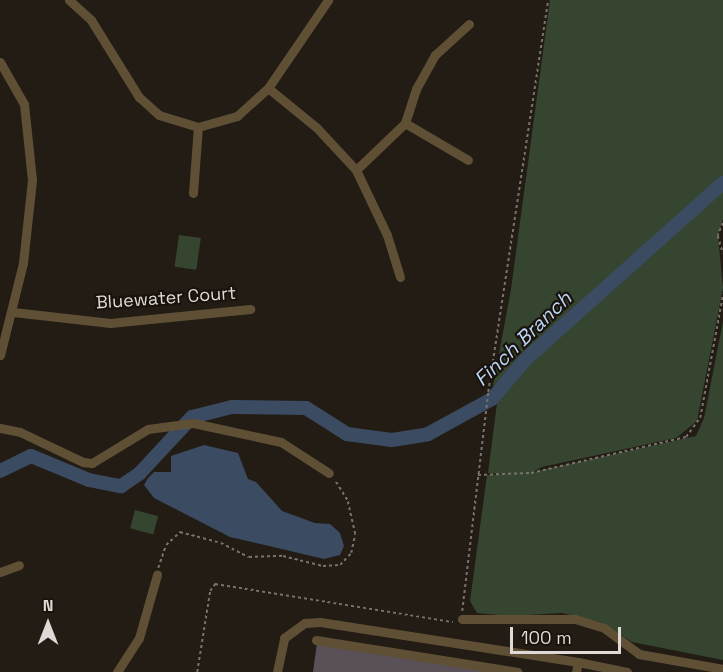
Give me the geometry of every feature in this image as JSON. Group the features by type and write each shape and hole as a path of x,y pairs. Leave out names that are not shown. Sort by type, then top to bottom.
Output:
{"street":[{"path":"69,0 91,20 139,97 159,115 198,127 237,116 268,88 328,0"},
{"path":"356,170 405,123 416,89 435,55 469,24"},
{"path":"0,62 24,104 31,161 23,263 13,312 0,355"},
{"path":"268,88 317,128 356,170 387,235 400,277"},
{"path":"405,123 468,160"},
{"path":"193,193 198,127"},
{"name":"Bluewater Court","path":"13,312 110,323 250,309"},
{"path":"0,428 20,432 75,459 92,463 148,429 193,423 281,442 329,473"},
{"path":"0,572 19,565"},
{"path":"117,672 139,638 157,575"},
{"path":"462,619 575,619 604,628 639,654 723,669"},
{"path":"277,672 284,639 305,623 360,628 460,644 577,667 627,672"},
{"path":"357,646 360,628"},
{"path":"316,640 513,672"},
{"path":"456,662 460,644"}],"path":[{"path":"197,672 210,591 215,584 449,623 462,619 488,392 548,0"},
{"path":"723,224 718,236 723,253"},
{"path":"478,475 531,473 686,437 700,418 723,294"},
{"path":"157,575 166,545 180,532 221,543 249,557 283,556 323,566 340,565 351,553 354,527 347,500 329,473"}],"green space":[{"path":"550,0 723,0 723,219 718,236 723,288 697,421 676,438 542,467 533,472 696,436 704,418 723,321 723,660 632,642 600,622 562,613 510,616 477,613 470,601 487,475 503,474 488,473 497,403 493,386 511,289"},
{"path":"179,235 201,238 196,270 175,267"},
{"path":"135,510 158,516 153,535 130,528"}],"water":[{"path":"204,445 238,453 248,479 256,482 282,511 315,523 330,524 340,533 344,546 340,555 324,559 230,537 154,498 144,485 148,478 154,472 171,472 171,456"}],"building":[{"path":"317,643 491,671 491,672 313,672"}],"waterway":[{"name":"Finch Branch","path":"0,471 31,456 89,480 121,486 139,474 192,417 232,407 306,408 347,434 392,440 428,434 492,399 526,359 723,183"}]}
